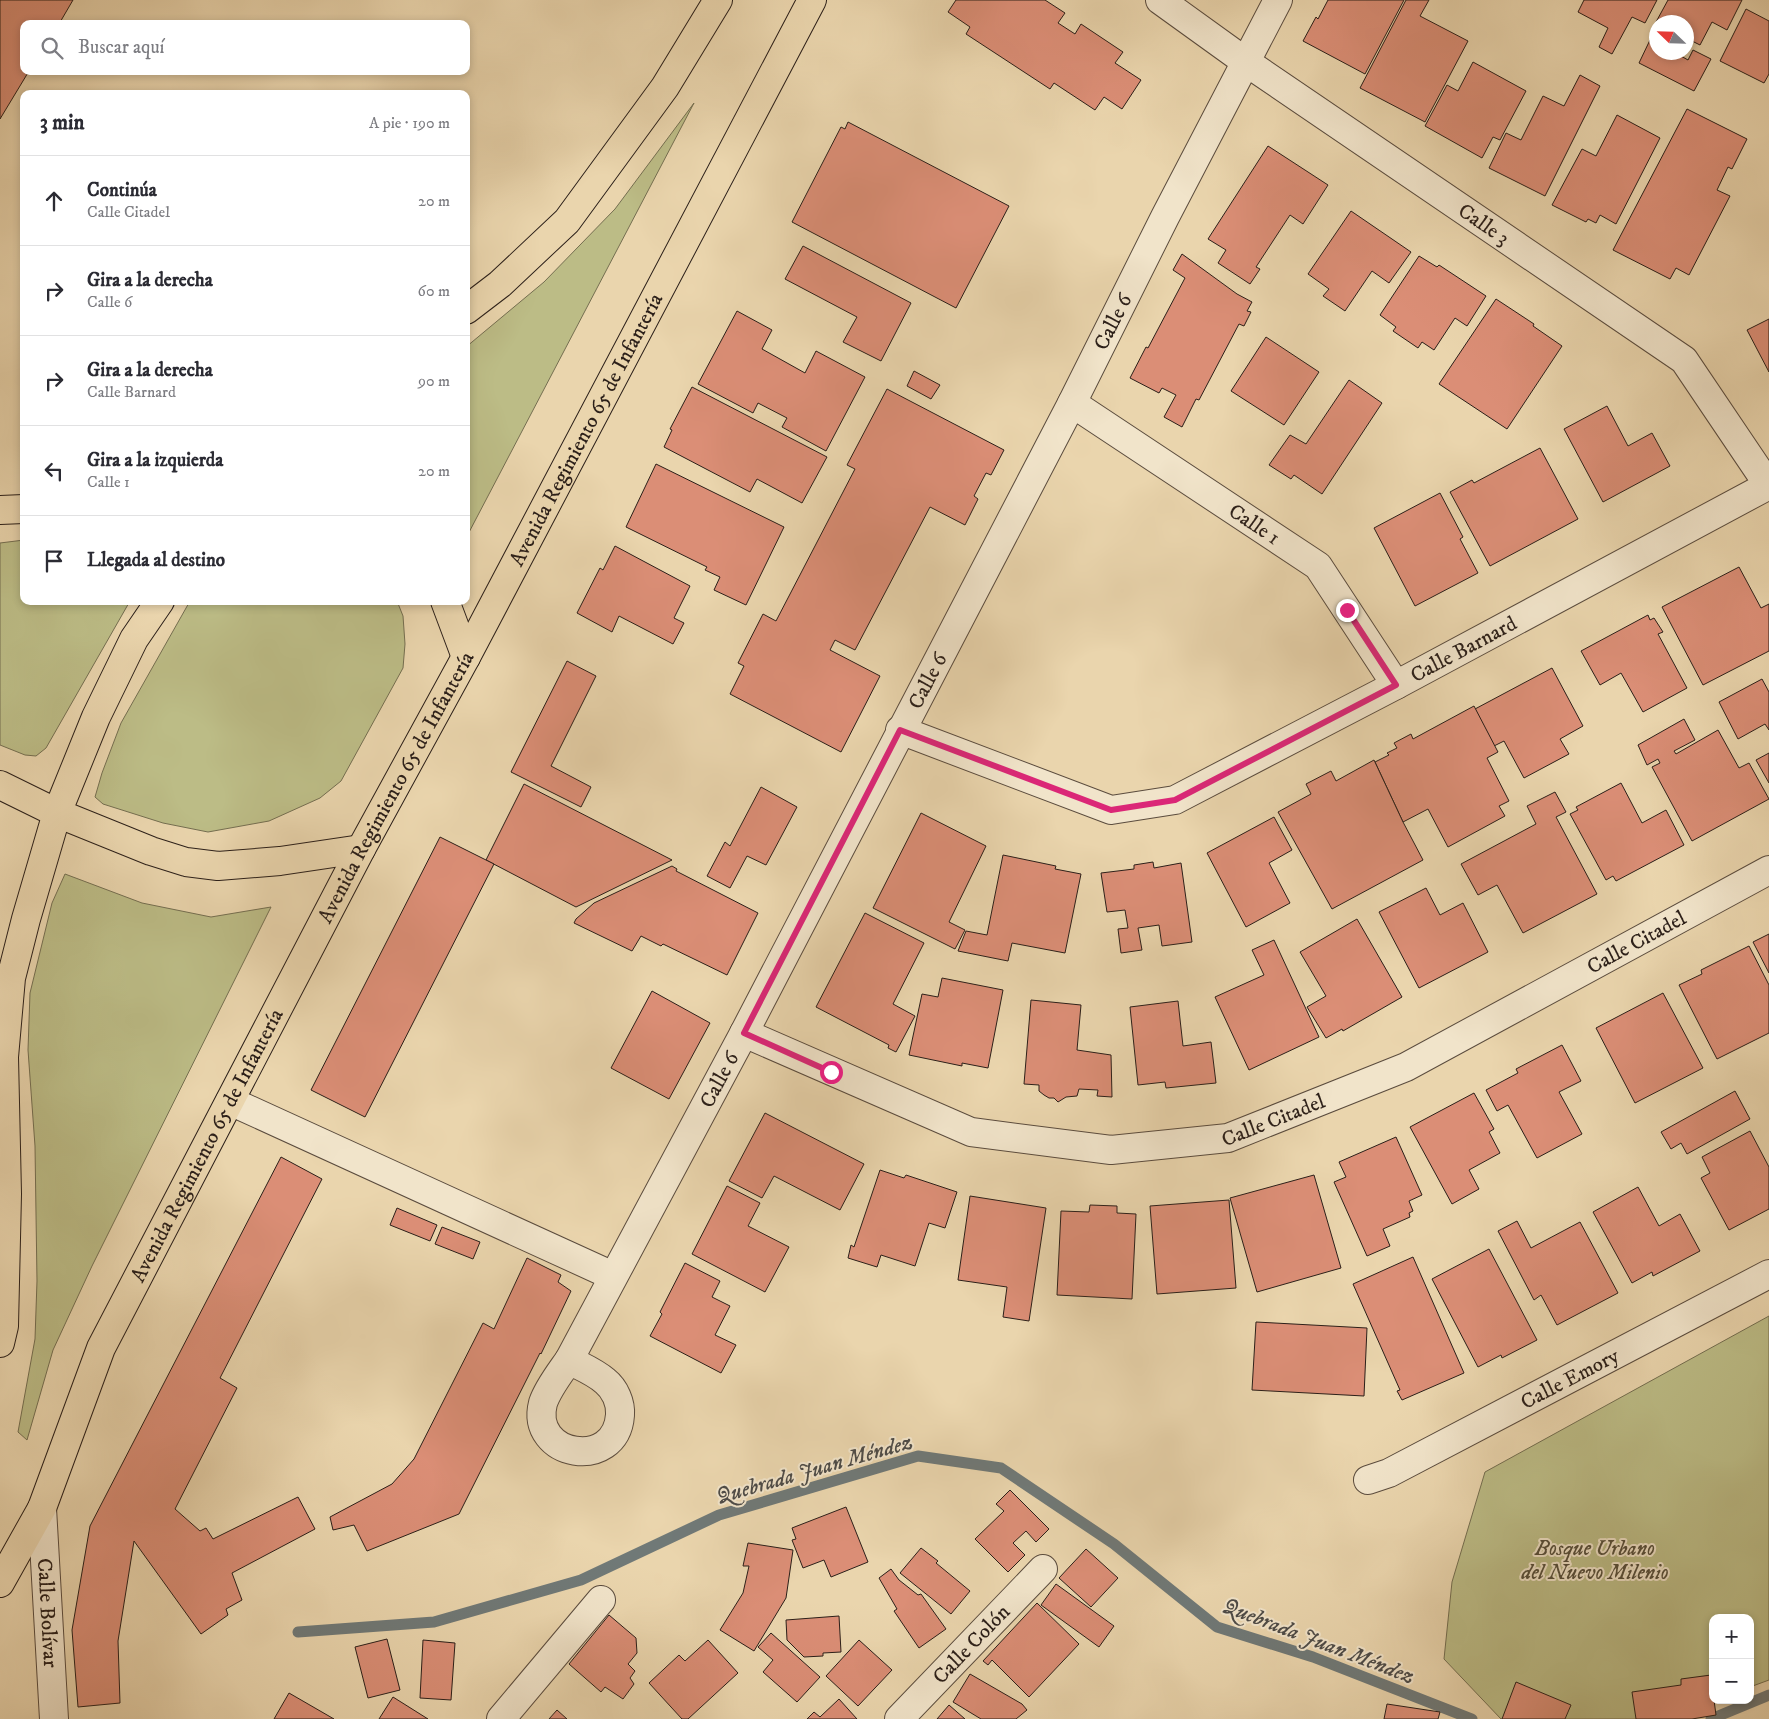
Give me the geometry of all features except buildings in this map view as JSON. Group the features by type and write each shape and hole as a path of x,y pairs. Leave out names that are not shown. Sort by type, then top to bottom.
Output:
{"main road":[{"path":"470,307 500,284 567,221 665,87 718,0"},
{"name":"Avenida Regimiento 65 de Infantería","path":"0,1582 42,1508 101,1348 361,849 466,657 812,0"},
{"path":"0,510 20,509"},
{"path":"0,1343 4,1326 7,1194 2,1052 11,978 57,812 96,717 134,639 157,605"},
{"path":"446,605 466,657"},
{"path":"0,784 57,812 151,851 186,862 218,866 280,862 361,849"}],"street":[{"name":"Calle 3","path":"1160,0 1246,62 1684,360 1769,485"},
{"name":"Calle 6","path":"569,1360 744,1033 1072,402 1165,217 1278,0"},
{"name":"Calle 1","path":"1072,402 1318,566 1396,685"},
{"name":"Calle Barnard","path":"900,730 1111,810 1175,800 1396,685 1769,485"},
{"name":"Calle Citadel","path":"744,1033 971,1132 1111,1150 1228,1138 1406,1066 1769,870"},
{"path":"230,1101 613,1276"},
{"name":"Calle Emory","path":"1368,1480 1398,1468 1769,1274"},
{"name":"Calle Bolívar","path":"42,1508 54,1719"},
{"name":"Calle Colón","path":"899,1719 1043,1570"},
{"path":"501,1719 601,1600"}],"green space":[{"path":"694,103 470,530 470,344 544,282 615,209"},
{"path":"20,540 20,605 128,605 46,748 36,756 25,755 0,745 0,543"},
{"path":"188,605 399,605 403,616 405,644 403,668 341,781 320,798 269,821 208,832 163,823 103,804 95,797 121,723"},
{"path":"65,874 142,903 211,917 271,907 92,1266 53,1350 27,1440 18,1432 35,1339 37,1281 35,1146 28,1050 30,993 52,903"},
{"name":"Bosque Urbano del Nuevo Milenio","path":"1769,1316 1769,1680 1754,1686 1754,1614 1709,1614 1709,1703 1666,1719 1501,1719 1444,1659 1452,1582 1485,1472"}],"waterway":[{"name":"Quebrada Juan Méndez","path":"298,1632 434,1622 581,1580 719,1515 918,1456 1001,1468 1114,1544 1217,1627 1313,1657 1472,1719"},
{"name":"Quebrada Juan Méndez","path":"1711,1719 1769,1695"}],"route":[{"path":"831,1072 744,1033 900,730 1111,810 1175,800 1396,685 1347,610"}]}
